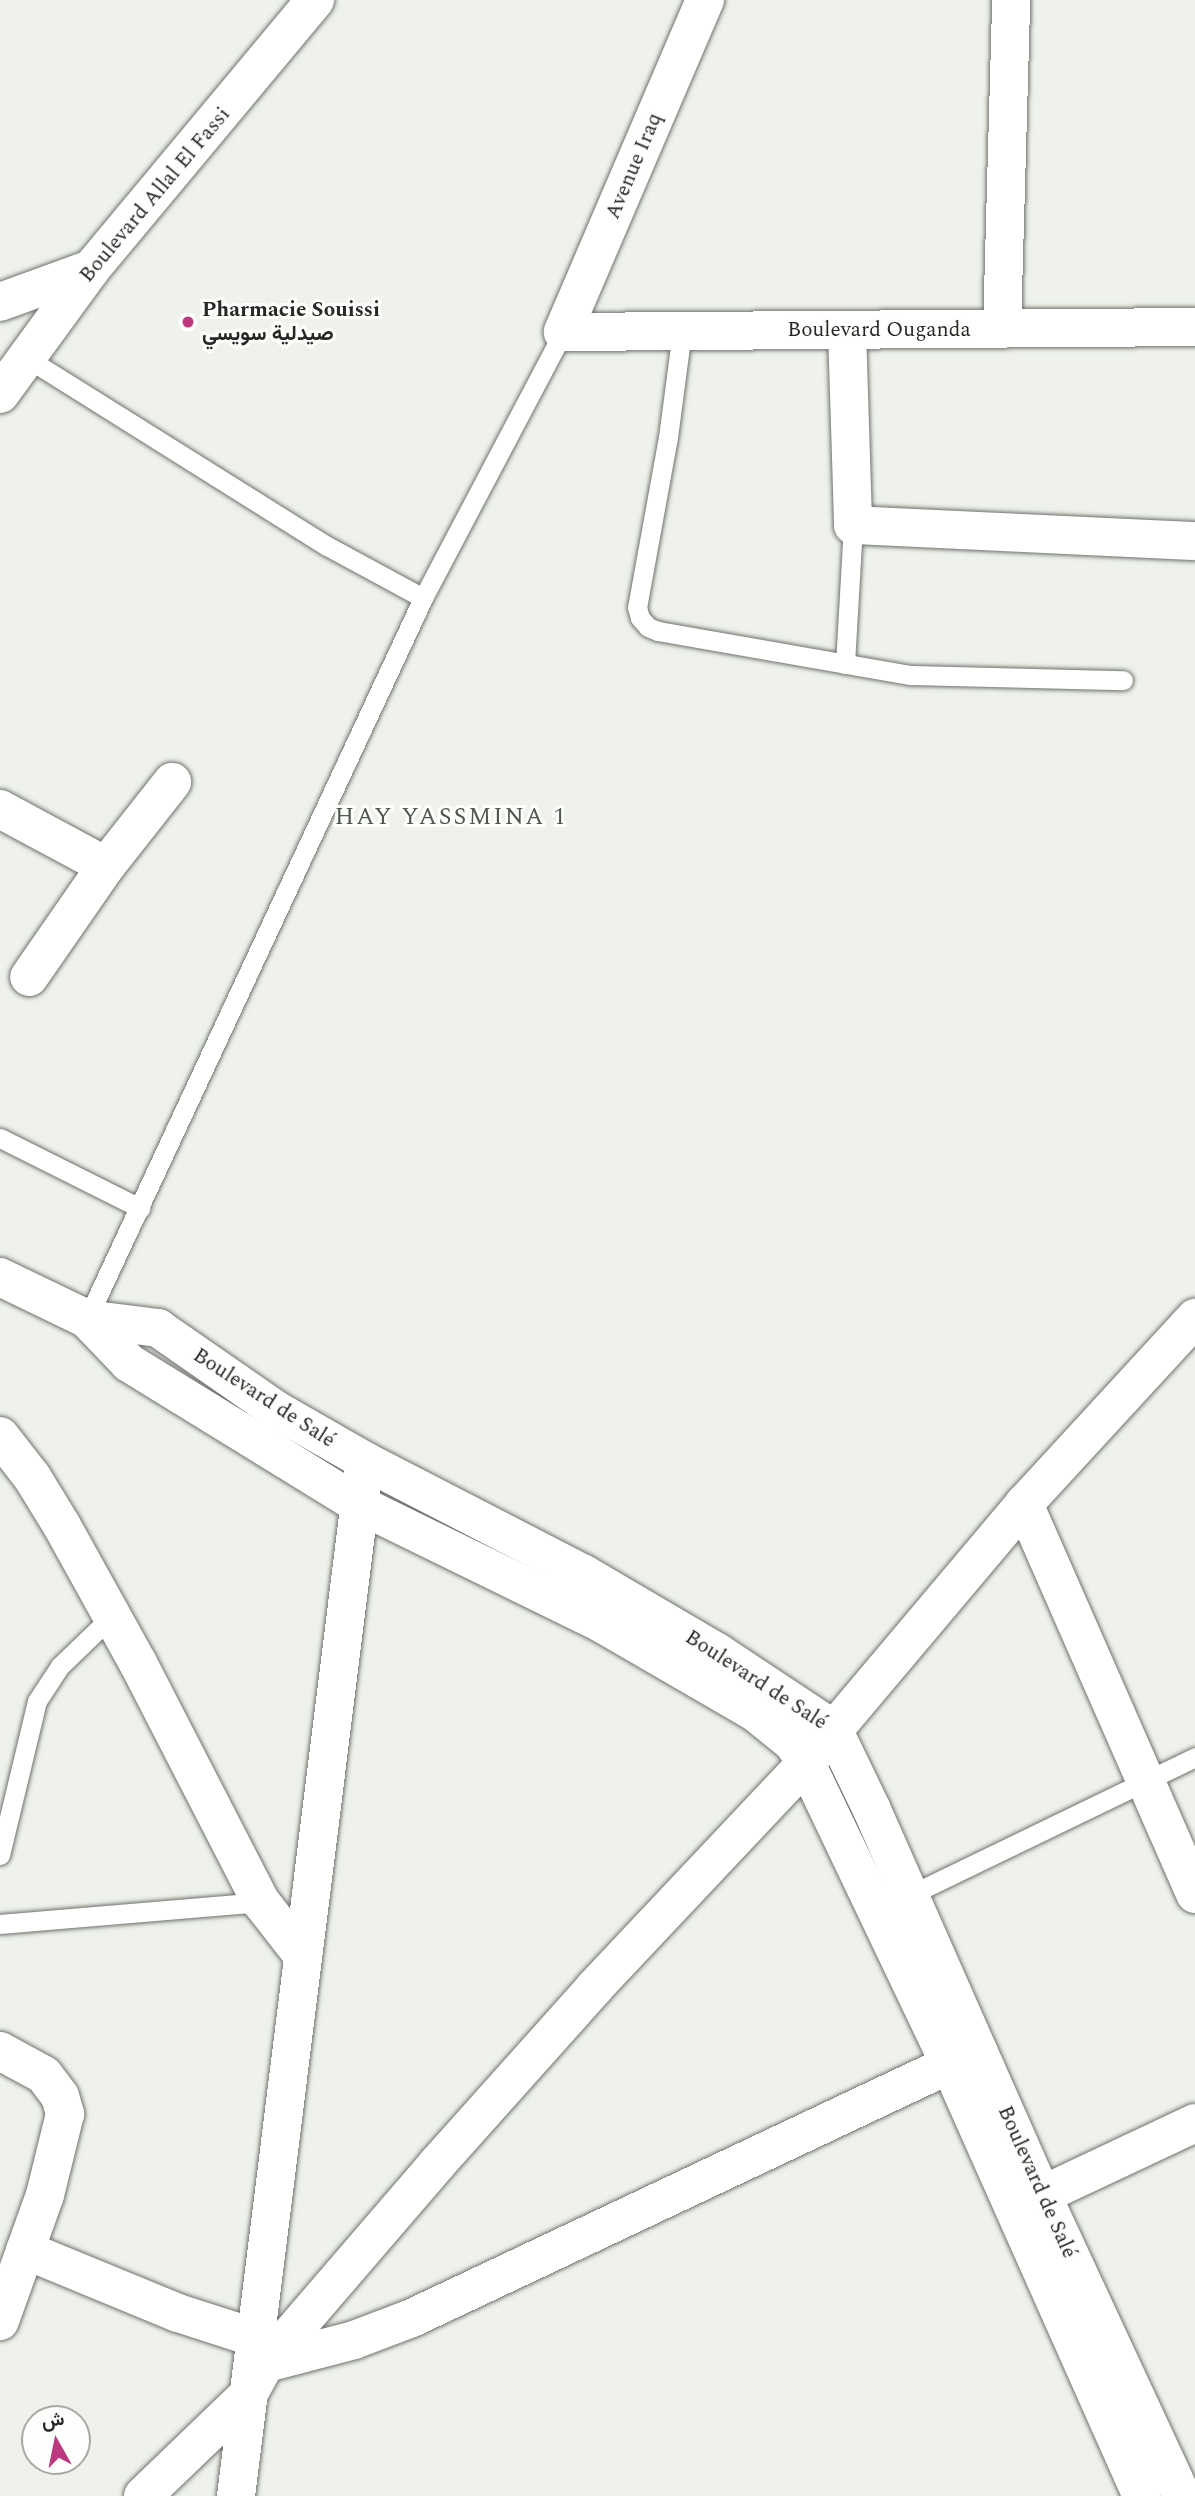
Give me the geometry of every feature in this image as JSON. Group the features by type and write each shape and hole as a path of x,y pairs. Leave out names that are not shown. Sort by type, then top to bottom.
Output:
{"street":[{"name":"Boulevard Allal El Fassi","path":"0,394 91,269 315,0"},
{"name":"Avenue Iraq","path":"563,332 705,0"},
{"path":"1002,329 1011,0"},
{"path":"0,302 91,269"},
{"name":"Boulevard Ouganda","path":"563,332 1195,327"},
{"path":"847,330 853,525 1195,541"},
{"path":"29,977 106,866 172,782"},
{"path":"0,809 106,866"},
{"name":"Boulevard de Salé","path":"3,1286 87,1319 158,1328 276,1410 365,1461 584,1574 717,1652 833,1729 911,1895 963,2057 1142,2496"},
{"path":"143,2496 595,1987 806,1763 1024,1504 1195,1318"},
{"name":"Boulevard de Salé","path":"87,1319 129,1363 360,1505 613,1630 756,1713 793,1743 963,2057 1042,2195 1182,2496"},
{"path":"0,1436 32,1478 62,1526 261,1902 303,1956"},
{"path":"236,2496 257,2365 303,1956 365,1461"},
{"path":"1024,1504 1195,1894"},
{"path":"0,2051 44,2075 60,2096 65,2114 45,2194 0,2321"},
{"path":"25,2250 178,2313 257,2365 354,2340 412,2318 963,2057"},
{"path":"1042,2195 1195,2123"}],"lane":[{"path":"682,331 668,437 637,607 640,618 648,627 658,631 911,675 1124,680"},
{"path":"87,1319 423,598 563,332"},
{"path":"27,358 327,546 423,598"},
{"path":"845,664 853,525"},
{"path":"0,1138 140,1209"},
{"path":"0,1855 37,1701 45,1684 60,1667 112,1616"},
{"path":"911,1895 1195,1757"},
{"path":"0,1924 261,1902"}],"place":[{"name":"Pharmacie Souissi صيدلية سويسي","path":"188,322"}],"district":[{"name":"HAY YASSMINA 1","path":"451,818"}]}
